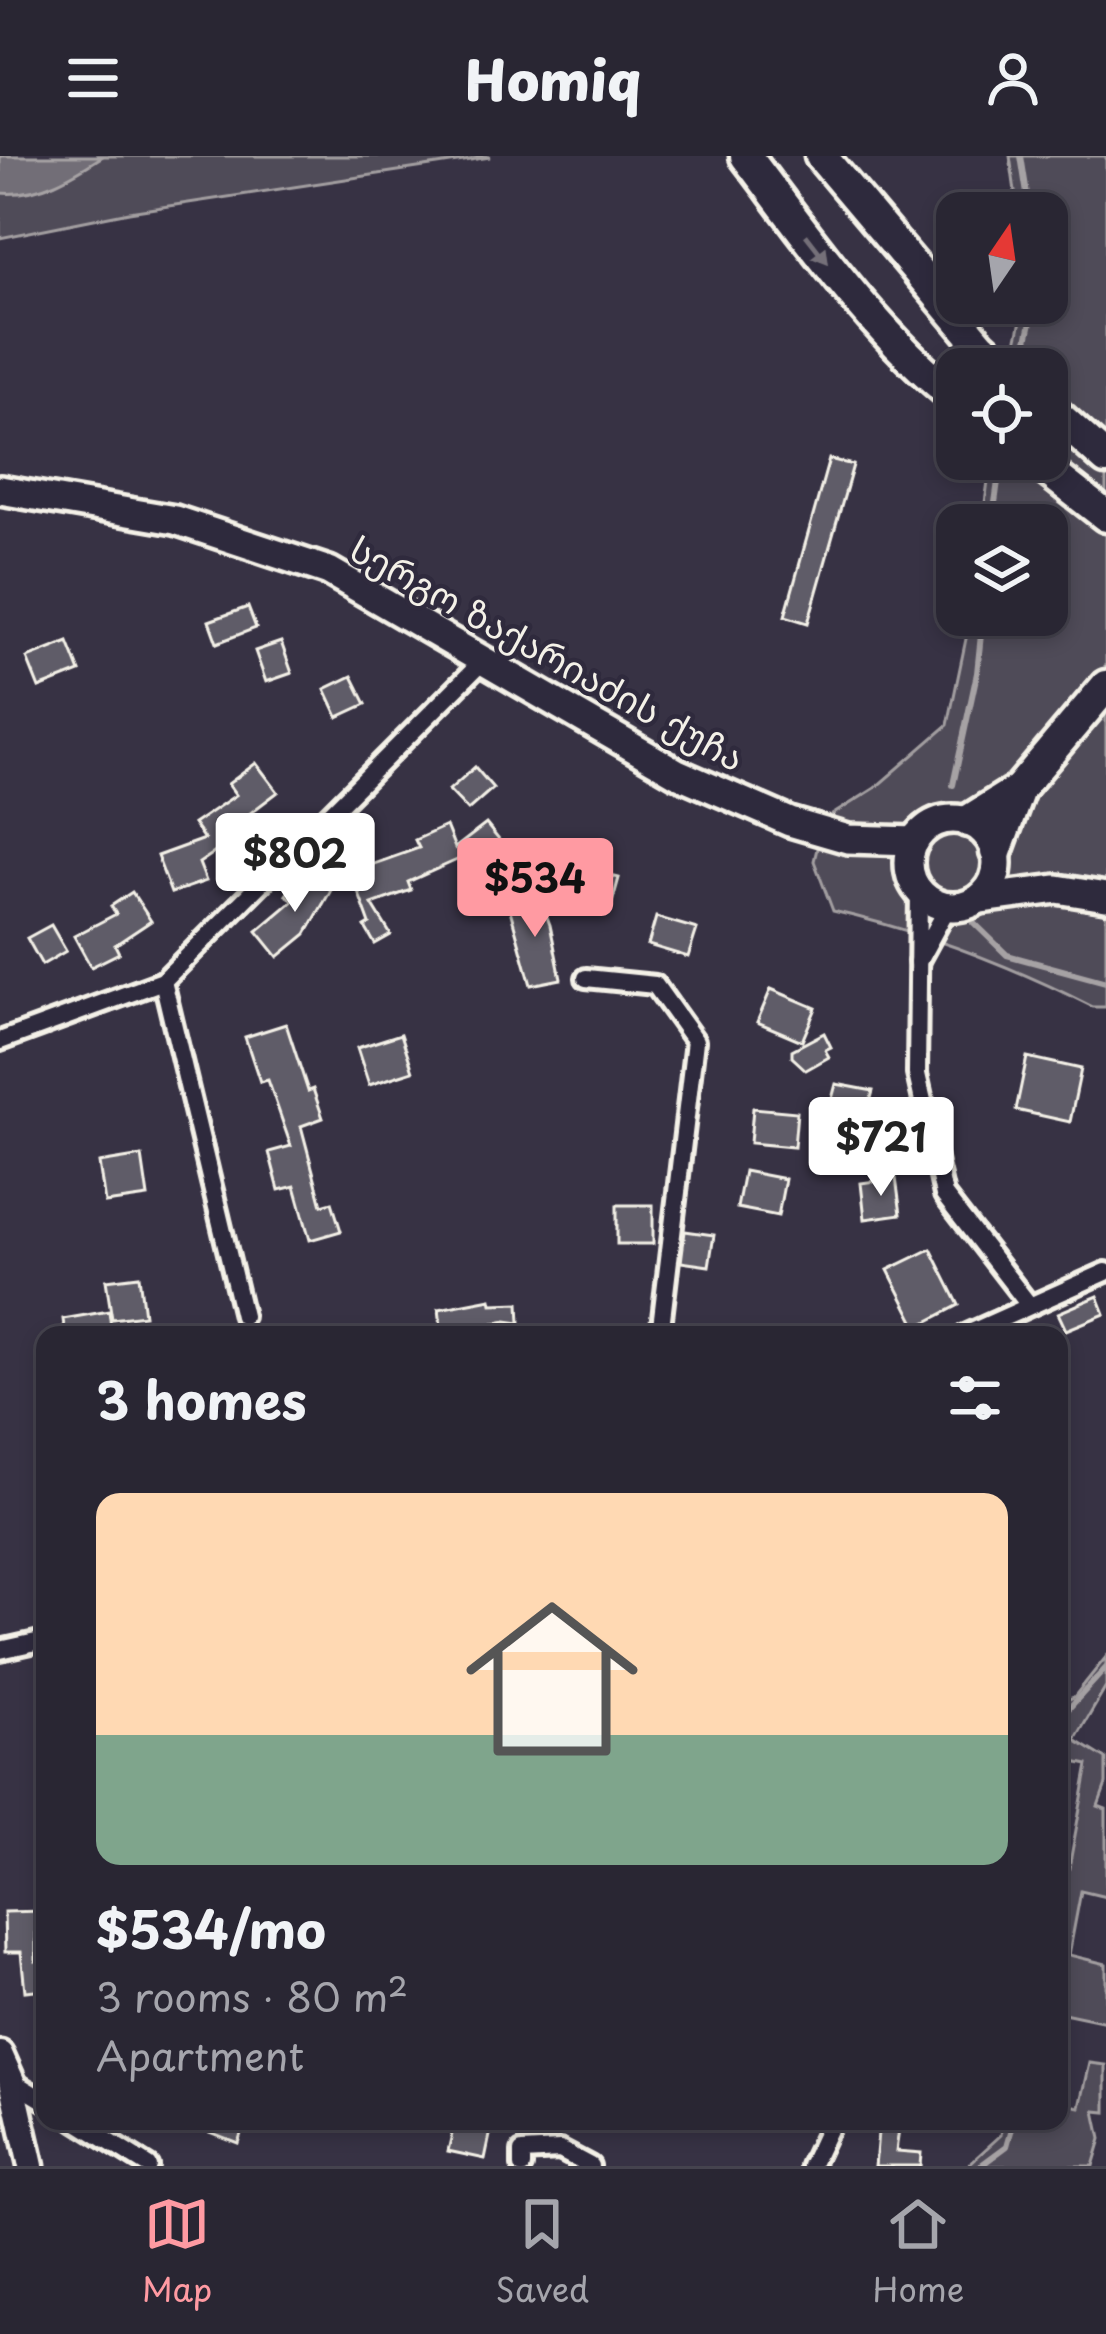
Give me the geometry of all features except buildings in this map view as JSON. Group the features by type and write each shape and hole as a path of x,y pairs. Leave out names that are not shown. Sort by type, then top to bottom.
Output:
{"highway":[{"path":"746,156 893,338 936,382"},
{"path":"820,156 983,348"},
{"path":"1068,425 1106,459"},
{"path":"1061,480 1106,516"},
{"path":"968,821 1019,789 1106,686"},
{"path":"997,856 1019,789"}],"main road":[{"name":"სერგო ზაქარიაძის ქუჩა","path":"0,490 175,520 329,571 677,773 790,822 848,838 915,841"},
{"path":"980,898 993,882 997,856 986,833 968,821 938,821 915,841 909,860 915,885 948,907 980,898 1057,889 1106,898"},
{"name":"სერგო ზაქარიაძის ქუჩა","path":"848,838 915,885"},
{"path":"997,856 1057,889"},
{"path":"0,2054 12,2081 31,2166"}],"street":[{"path":"0,1041 163,981 484,660"},
{"path":"915,885 917,1074 944,1195 1029,1305"},
{"path":"915,968 948,907"},
{"path":"586,978 655,985 695,1041 661,1326"},
{"path":"163,981 243,1316"},
{"path":"984,1326 1106,1272"},
{"path":"0,1650 36,1642"},
{"path":"12,2081 36,2096"},
{"path":"90,2130 148,2166"},
{"path":"811,2166 828,2130"},
{"path":"522,2166 522,2152 560,2150 590,2166"}],"shaded area":[{"path":"0,156 103,156 54,184 28,192 0,193"},
{"path":"97,156 490,157 129,212 0,238 0,181"},
{"path":"1010,156 1106,156 1106,1007 1093,1007 933,939 833,911 814,861 824,820 875,788 948,725 967,636 1068,636 1068,504 985,504 988,480 1068,480 1068,348 1015,348 1020,324 1068,324 1068,192 1015,192"},
{"path":"1106,1657 1106,1687 1075,1740 1106,1759 1106,1784 1098,1806 1106,1809 1106,1897 1081,1891 1069,1955 1106,1964 1106,2022 1068,2014 1068,1873 1088,1765 1068,1761 1068,1699"},
{"path":"1090,2063 1106,2065 1106,2112 1095,2111 1101,2139 1093,2166 967,2166 1002,2130 1068,2130 1068,2105 1080,2107"}],"waterway":[{"path":"1021,156 1027,192"},
{"path":"1025,348 1031,324"},
{"path":"995,504 998,480"},
{"path":"953,785 981,636"},
{"path":"969,918 1007,955 1106,982"},
{"path":"1068,1709 1106,1668"},
{"path":"980,2166 1007,2146 1011,2130"}]}
